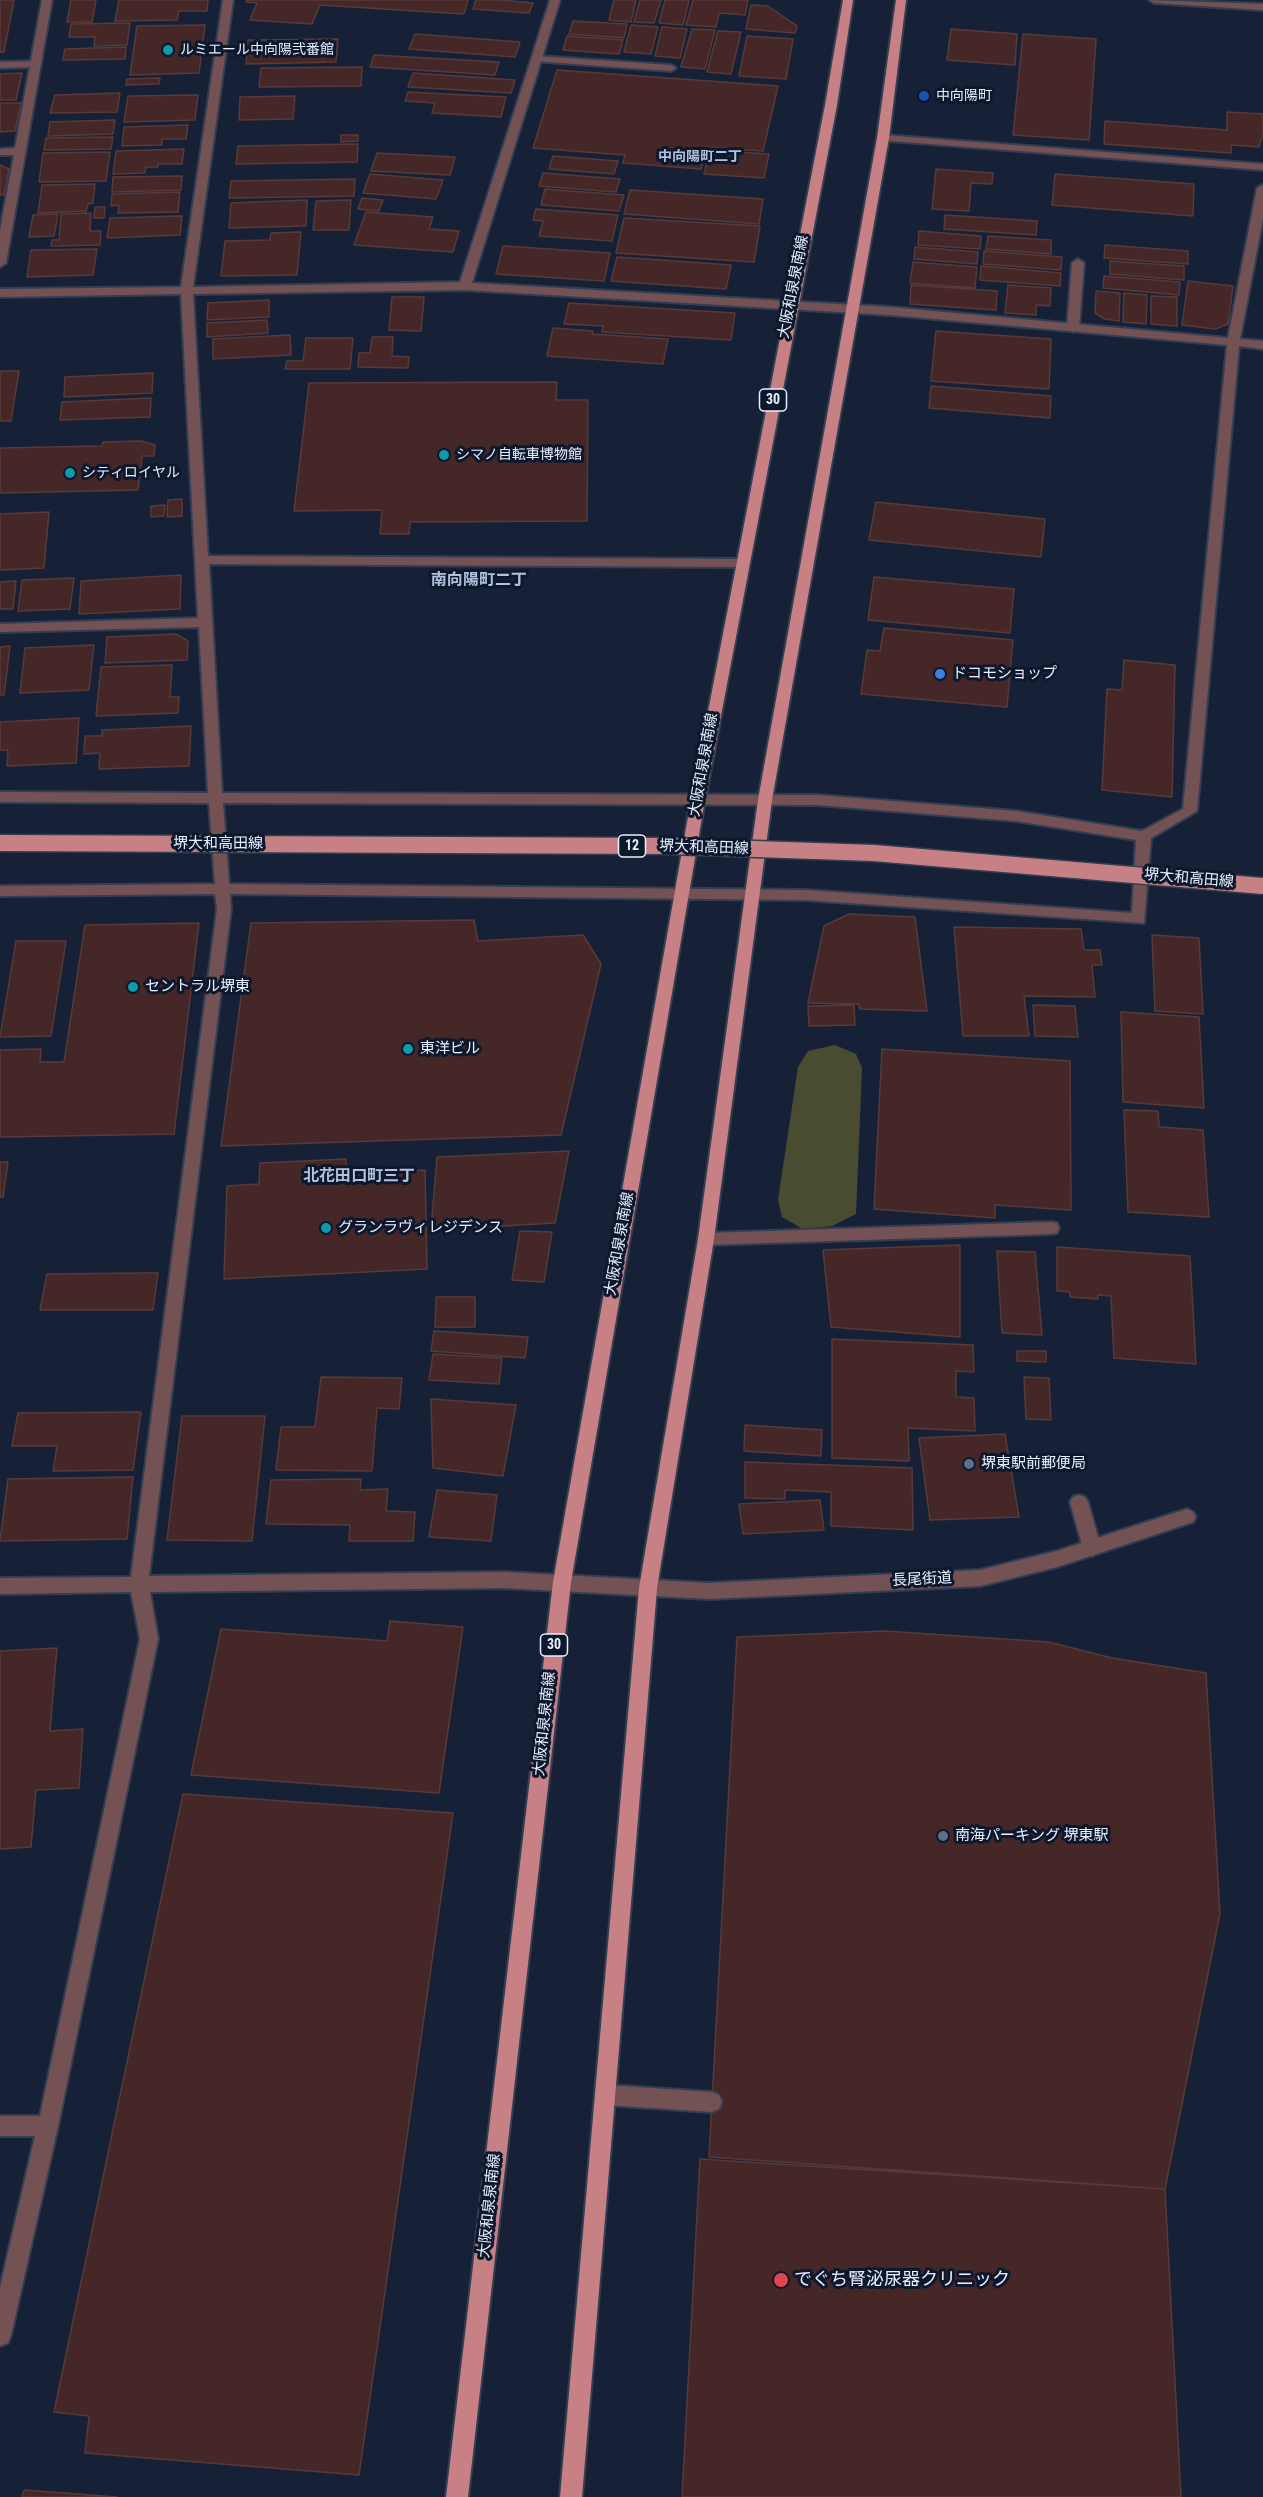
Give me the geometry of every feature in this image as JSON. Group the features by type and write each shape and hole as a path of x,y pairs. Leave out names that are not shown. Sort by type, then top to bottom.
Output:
{"main road":[{"name":"大阪和泉泉南線","path":"457,2497 562,1582 681,892 791,304 831,105 848,0"},
{"path":"571,2497 648,1588 706,1239 765,800 883,138 901,0"},
{"name":"堺大和高田線","path":"0,843 656,846 851,852 1263,886"}],"street":[{"path":"0,263 47,0"},
{"path":"0,2335 48,2126 150,1639 139,1584 224,909 204,622 187,288 228,0"},
{"path":"465,286 555,0"},
{"path":"1154,0 1263,7"},
{"path":"537,59 671,68"},
{"path":"0,65 36,64"},
{"path":"883,138 1263,167"},
{"path":"0,152 21,151"},
{"path":"0,797 817,800 1016,816 1144,836 1190,812 1233,342 1263,188"},
{"path":"1073,328 1078,262"},
{"path":"0,293 187,288 465,286 791,304 1263,345"},
{"path":"202,560 742,563"},
{"path":"0,628 204,622"},
{"path":"0,891 681,892 805,895 1139,919 1144,836"},
{"path":"706,1239 1051,1228"},
{"path":"1079,1502 1092,1548"},
{"name":"長尾街道","path":"0,1586 504,1580 709,1591 980,1578 1092,1548 1187,1517"},
{"path":"606,2095 712,2102"},
{"path":"0,2126 48,2126"}],"green space":[{"path":"835,1045 856,1054 862,1068 856,1214 832,1226 803,1229 782,1217 778,1200 798,1067 808,1051"}],"building":[{"path":"0,0 14,0 4,52 0,52"},
{"path":"71,0 96,0 92,22 67,22"},
{"path":"119,0 208,0 207,11 179,11 177,20 115,21"},
{"path":"247,0 468,0 464,14 320,5 312,24 250,20 257,3 246,2"},
{"path":"476,0 533,3 529,13 473,9"},
{"path":"614,0 636,0 631,22 609,20"},
{"path":"640,0 661,0 654,23 634,22"},
{"path":"665,0 689,0 683,25 659,23"},
{"path":"693,0 748,0 745,15 719,13 716,27 686,25"},
{"path":"751,5 768,6 797,26 795,33 746,29"},
{"path":"573,21 627,24 624,38 569,34"},
{"path":"130,23 127,45 94,46 95,37 69,37 71,24"},
{"name":"ルミエール中向陽弐番館","path":"205,25 199,73 130,75 137,26"},
{"path":"631,25 658,27 651,54 624,52"},
{"path":"662,27 687,29 680,58 655,56"},
{"path":"692,29 715,30 705,69 681,67"},
{"path":"951,29 1017,34 1015,65 947,60"},
{"path":"718,31 741,32 731,74 707,72"},
{"path":"415,34 520,42 515,57 409,49"},
{"path":"1023,34 1096,39 1089,140 1013,135"},
{"path":"567,36 623,40 619,54 563,50"},
{"path":"747,36 793,39 786,79 739,76"},
{"path":"338,39 336,62 246,64 248,40"},
{"path":"126,47 125,59 63,60 65,49"},
{"path":"374,55 499,62 495,75 370,67"},
{"path":"362,67 361,86 259,87 261,68"},
{"path":"557,70 778,86 763,151 707,147 701,169 623,163 625,155 533,148"},
{"path":"22,73 16,100 0,100 0,74"},
{"path":"413,73 515,80 511,93 408,87"},
{"path":"160,78 159,84 126,85 127,79"},
{"path":"408,92 506,97 501,117 432,113 435,103 405,101"},
{"path":"120,93 117,112 50,113 55,95"},
{"path":"198,95 195,120 124,122 128,96"},
{"path":"295,96 293,119 239,120 240,97"},
{"path":"0,103 21,103 15,131 0,132"},
{"path":"1227,112 1263,114 1263,133 1259,147 1231,145 1231,153 1104,144 1105,121 1227,130"},
{"path":"115,120 113,134 48,136 50,122"},
{"path":"188,125 186,139 162,139 162,145 122,146 124,127"},
{"path":"341,135 358,135 358,141 341,142"},
{"path":"113,137 111,149 44,150 46,138"},
{"path":"358,144 357,162 236,164 238,146"},
{"path":"184,149 182,164 158,164 158,167 146,167 145,173 113,174 116,151"},
{"path":"710,150 769,154 764,178 704,174"},
{"path":"110,152 106,181 39,182 43,153"},
{"path":"377,153 455,157 450,175 371,171"},
{"path":"553,156 618,161 614,174 549,169"},
{"path":"0,165 9,169 4,195 0,195"},
{"path":"936,169 993,173 992,184 971,183 969,211 932,209"},
{"path":"543,173 620,179 616,192 539,186"},
{"path":"370,174 443,180 436,199 363,193"},
{"path":"1055,174 1194,184 1193,216 1052,205"},
{"path":"182,176 181,190 112,192 113,177"},
{"path":"355,179 354,196 229,198 231,181"},
{"path":"95,184 93,203 88,204 86,211 38,213 42,185"},
{"path":"545,189 624,195 619,211 541,205"},
{"path":"630,190 763,199 759,224 624,214"},
{"path":"180,192 178,212 118,213 119,205 111,206 112,194"},
{"path":"362,198 383,200 379,211 358,209"},
{"path":"307,200 306,226 229,228 231,203"},
{"path":"351,200 349,230 313,230 316,201"},
{"path":"95,207 105,207 104,218 94,218"},
{"path":"536,209 618,215 612,241 539,236 543,221 533,220"},
{"path":"366,212 433,217 429,229 459,231 453,252 354,245"},
{"path":"91,213 90,231 101,231 100,245 51,246 52,240 59,240 61,214"},
{"path":"58,214 54,236 29,237 33,215"},
{"path":"945,215 1037,221 1036,235 944,229"},
{"path":"182,216 180,235 107,238 110,218"},
{"path":"624,218 760,226 754,262 616,253"},
{"path":"919,231 981,236 980,249 918,245"},
{"path":"301,232 297,275 221,276 225,241 270,240 271,233"},
{"path":"988,236 1051,240 1051,254 986,249"},
{"path":"1105,245 1188,251 1188,264 1104,258"},
{"path":"503,246 610,253 604,281 496,274"},
{"path":"915,247 978,252 977,264 914,259"},
{"path":"97,249 93,275 27,277 31,250"},
{"path":"984,251 1062,257 1061,270 983,264"},
{"path":"617,257 731,265 726,289 611,281"},
{"path":"1110,261 1184,266 1184,280 1110,274"},
{"path":"913,262 977,267 975,288 910,283"},
{"path":"981,266 1061,273 1060,286 980,280"},
{"path":"1104,276 1180,282 1179,295 1103,288"},
{"path":"1188,281 1233,286 1228,324 1215,329 1182,325"},
{"path":"911,285 997,291 996,310 910,304"},
{"path":"1008,285 1051,288 1050,306 1036,305 1036,315 1005,313"},
{"path":"1096,291 1120,293 1119,321 1105,319 1095,313"},
{"path":"1124,293 1147,295 1146,324 1123,322"},
{"path":"1151,296 1177,297 1177,326 1151,324"},
{"path":"392,297 424,297 421,331 389,330"},
{"path":"269,300 269,317 207,320 208,303"},
{"path":"569,303 735,313 731,340 602,332 603,326 564,324"},
{"path":"267,320 268,333 207,337 207,323"},
{"path":"553,328 593,331 592,334 668,339 663,364 547,356"},
{"path":"936,331 1051,339 1049,389 931,381"},
{"path":"290,335 291,355 213,359 213,339"},
{"path":"372,337 393,337 392,356 409,357 408,368 358,367 359,353 370,353"},
{"path":"306,338 353,338 350,369 285,369 287,361 303,361"},
{"path":"0,371 19,371 11,421 0,421"},
{"path":"153,373 152,393 64,397 65,377"},
{"name":"シマノ自転車博物館","path":"557,382 556,400 588,400 587,521 410,522 409,534 380,534 382,510 294,511 309,383"},
{"path":"931,386 1051,396 1050,418 929,408"},
{"path":"151,398 150,417 60,420 62,402"},
{"name":"シティロイヤル","path":"141,441 155,445 154,456 142,456 138,490 0,493 0,448 102,446 103,442"},
{"path":"182,499 182,516 167,517 168,500"},
{"path":"876,502 1045,519 1041,557 869,540"},
{"path":"165,505 164,516 151,517 151,506"},
{"path":"49,512 44,568 0,570 0,514"},
{"path":"181,575 180,609 79,614 81,581"},
{"path":"874,577 1014,589 1010,633 868,620"},
{"path":"74,578 70,609 18,611 22,580"},
{"path":"16,581 13,609 0,609 0,582"},
{"path":"884,628 1013,640 1007,707 861,694 867,650 880,651"},
{"path":"176,634 188,641 187,660 105,663 107,637"},
{"path":"94,645 89,690 20,693 25,648"},
{"path":"10,646 4,695 0,695 0,647"},
{"path":"1124,660 1175,665 1172,797 1102,790 1107,689 1122,690"},
{"path":"172,665 170,697 179,697 178,713 96,716 101,667"},
{"path":"79,718 76,763 7,766 8,750 0,750 0,722"},
{"path":"191,726 189,766 99,769 100,753 84,754 85,736 102,736 102,730"},
{"path":"849,914 915,917 927,1011 860,1009 859,1004 808,1003 824,926"},
{"name":"東洋ビル","path":"474,920 478,941 583,935 601,964 561,1135 221,1146 251,923"},
{"name":"セントラル堺東","path":"199,923 174,1134 0,1137 0,1050 41,1049 40,1062 64,1062 85,925"},
{"path":"954,927 1081,929 1084,950 1100,950 1102,965 1092,965 1095,997 1024,996 1029,1036 963,1036"},
{"path":"1152,935 1199,938 1203,1014 1155,1011"},
{"path":"16,941 66,941 51,1036 0,1037"},
{"path":"854,1005 855,1025 809,1026 808,1006"},
{"path":"1033,1005 1075,1006 1078,1037 1035,1036"},
{"path":"1121,1012 1199,1017 1204,1108 1123,1102"},
{"path":"882,1049 1070,1061 1071,1210 995,1205 995,1218 874,1209"},
{"path":"1124,1110 1158,1111 1159,1127 1203,1130 1209,1217 1128,1212"},
{"path":"569,1151 555,1223 431,1230 437,1157"},
{"name":"グランラヴィレジデンス","path":"346,1159 346,1174 425,1170 427,1269 224,1279 227,1186 259,1184 260,1163"},
{"path":"0,1162 8,1162 3,1197 0,1197"},
{"path":"520,1231 552,1232 544,1282 512,1280"},
{"path":"960,1245 960,1337 831,1327 823,1250"},
{"path":"1057,1247 1190,1256 1196,1364 1114,1358 1111,1296 1098,1295 1098,1299 1070,1297 1070,1292 1057,1291"},
{"path":"997,1251 1035,1252 1042,1335 1002,1333"},
{"path":"158,1273 153,1310 40,1310 47,1274"},
{"path":"436,1297 475,1297 475,1327 435,1327"},
{"path":"434,1331 528,1337 525,1358 431,1351"},
{"path":"832,1339 973,1345 974,1372 956,1371 956,1397 974,1398 975,1431 908,1428 909,1461 832,1458"},
{"path":"1017,1351 1046,1351 1046,1362 1017,1361"},
{"path":"433,1354 502,1358 499,1384 429,1380"},
{"path":"321,1377 402,1378 399,1409 377,1408 372,1471 276,1470 281,1427 315,1427"},
{"path":"1024,1377 1049,1378 1051,1420 1026,1419"},
{"path":"431,1399 516,1405 503,1476 433,1468"},
{"path":"141,1412 133,1470 53,1471 57,1446 12,1446 18,1413"},
{"path":"182,1416 265,1416 252,1541 167,1540"},
{"path":"745,1425 822,1430 821,1456 744,1451"},
{"path":"1005,1434 1019,1517 930,1520 919,1438"},
{"path":"745,1462 912,1468 913,1530 831,1526 831,1492 785,1490 785,1499 745,1498"},
{"path":"133,1477 127,1539 0,1541 8,1479"},
{"path":"361,1479 360,1490 388,1489 386,1511 415,1512 413,1541 349,1541 350,1525 266,1524 271,1480"},
{"path":"437,1490 497,1495 491,1541 429,1537"},
{"path":"820,1500 824,1530 743,1534 739,1504"},
{"path":"390,1621 463,1627 439,1793 191,1775 221,1629 387,1641"},
{"path":"885,1631 1049,1642 1112,1658 1206,1673 1220,1914 1165,2189 709,2157 737,1637"},
{"path":"57,1648 50,1731 83,1729 79,1788 36,1790 31,1847 0,1849 0,1651"},
{"path":"183,1794 453,1813 359,2475 85,2453 89,2416 54,2412"},
{"path":"700,2159 1165,2189 1181,2497 682,2497"},
{"path":"24,2490 117,2497 22,2497"}],"place":[{"name":"ルミエール中向陽弐番館","path":"168,50"},
{"name":"中向陽町","path":"924,96"},
{"name":"シマノ自転車博物館","path":"444,455"},
{"name":"シティロイヤル","path":"70,473"},
{"name":"ドコモショップ","path":"940,674"},
{"name":"セントラル堺東","path":"133,987"},
{"name":"東洋ビル","path":"408,1049"},
{"name":"グランラヴィレジデンス","path":"326,1228"},
{"name":"堺東駅前郵便局","path":"969,1464"},
{"name":"南海パーキング 堺東駅","path":"943,1836"},
{"name":"でぐち腎泌尿器クリニック","path":"781,2280"}],"district":[{"name":"中向陽町二丁","path":"700,157"},
{"name":"南向陽町二丁","path":"479,581"},
{"name":"北花田口町三丁","path":"359,1177"}]}
